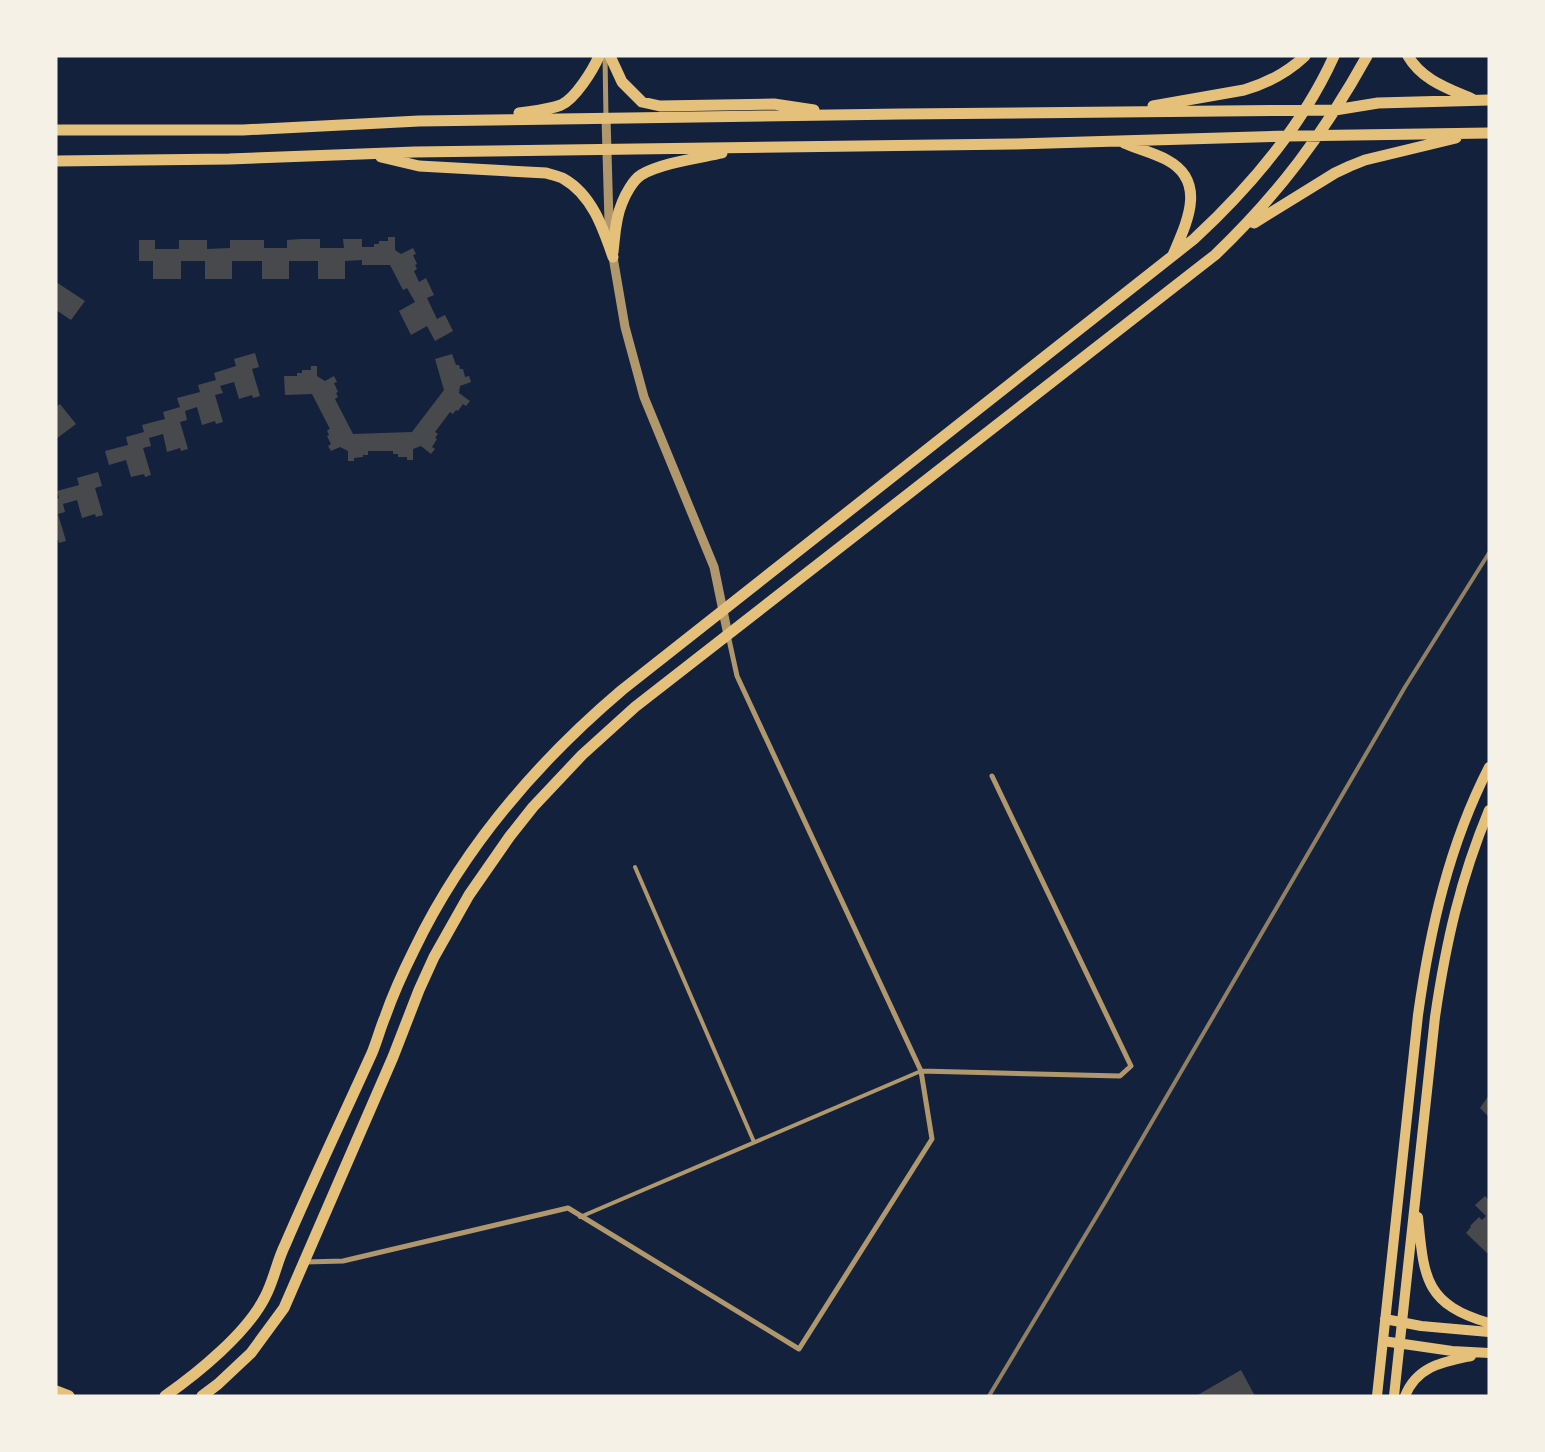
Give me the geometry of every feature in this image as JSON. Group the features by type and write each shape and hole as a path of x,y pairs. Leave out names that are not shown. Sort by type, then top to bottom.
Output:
{"main road":[{"path":"471,120 536,111 563,104 594,69 599,56"},
{"path":"610,56 622,82 642,102 660,106 774,104 848,115"},
{"path":"1120,112 1258,86 1283,74 1305,56"},
{"path":"165,1396 213,1360 248,1321 265,1297 284,1247 373,1050 399,981 432,915 471,852 516,794 566,740 622,690 1194,239 1234,201 1258,173 1304,110 1334,56"},
{"path":"202,1396 218,1384 251,1352 284,1308 393,1057 426,974 451,926 489,865 533,808 582,755 635,707 1189,277 1240,231 1273,195 1318,136 1367,56"},
{"path":"1408,56 1418,70 1426,77 1476,100"},
{"path":"56,130 243,130 471,120 1335,110 1378,103 1489,100"},
{"path":"1240,231 1335,173 1350,166 1365,160 1476,133"},
{"path":"56,162 607,149 1489,133"},
{"path":"1118,141 1166,159 1179,169 1188,182 1191,198 1190,214 1172,257"},
{"path":"613,257 617,217 629,190 640,176 665,166 747,147"},
{"path":"368,154 419,166 546,173 564,179 583,195 592,207 602,225 613,257"},
{"path":"1377,1396 1417,1024 1427,955 1440,896 1458,838 1489,767"},
{"path":"1394,1396 1435,1017 1444,958 1457,901 1475,844 1489,810"},
{"path":"1416,1198 1423,1266 1431,1286 1444,1302 1453,1309 1489,1323"},
{"path":"1385,1319 1446,1329 1489,1332"},
{"path":"1383,1341 1452,1351 1487,1353"},
{"path":"1405,1396 1419,1375 1433,1365 1487,1353"},
{"path":"56,1391 69,1396"}],"street":[{"path":"304,1262 343,1261 568,1208 800,1349 932,1139 921,1071 736,676 714,567 644,397 625,327 613,257 607,185 605,56"},
{"path":"921,1071 1120,1076 1131,1066 992,776"}],"lane":[{"path":"635,867 754,1142"},
{"path":"580,1217 921,1071"}],"building":[{"path":"388,237 395,237 395,250 401,254 413,248 416,254 413,255 417,264 415,265 417,269 414,271 419,282 426,278 434,295 427,298 437,319 445,315 453,331 435,341 427,326 411,335 399,311 415,302 407,288 403,290 390,265 362,265 362,260 345,261 345,279 318,279 318,261 289,261 289,279 262,279 262,261 232,261 232,279 205,279 205,261 181,261 181,279 153,279 153,261 139,261 139,240 155,240 155,249 179,249 179,240 207,240 207,249 230,248 230,240 264,240 264,248 287,248 287,240 302,239 320,239 320,248 344,248 343,239 362,239 362,247 374,247 374,244 379,244 379,241 388,241"},
{"path":"56,282 85,301 71,320 56,310"},
{"path":"255,353 259,367 252,369 260,396 253,398 252,395 239,399 234,382 220,386 223,393 215,395 223,422 216,424 215,421 202,425 197,407 185,411 187,420 180,422 188,449 181,451 180,448 167,452 163,434 149,438 151,446 143,448 151,475 145,477 144,474 131,477 126,460 109,465 105,451 128,445 126,437 144,432 142,425 165,419 163,412 180,407 177,398 200,392 198,385 216,380 214,373 236,366 234,359"},
{"path":"452,354 456,365 463,369 465,377 469,376 471,382 460,386 459,393 470,401 466,406 463,404 453,414 450,412 435,432 438,434 432,447 435,449 431,454 421,446 413,449 413,460 407,460 407,457 398,457 398,454 393,454 393,451 368,451 368,455 354,458 354,461 348,461 348,451 340,447 331,451 328,446 331,444 327,436 329,435 327,430 330,429 312,394 285,395 284,376 297,376 297,373 302,373 302,370 311,370 311,366 317,366 317,376 325,381 334,376 337,382 334,383 338,392 336,393 338,397 335,399 353,434 412,432 444,390 435,359"},
{"path":"60,404 76,424 56,439 56,407"},
{"path":"98,472 102,486 95,488 103,515 96,517 95,514 82,518 77,500 63,504 65,512 58,514 66,541 59,543 56,540 56,499 59,498 57,491 79,485 77,478"},
{"path":"1489,1095 1489,1117 1480,1108"},
{"path":"1485,1196 1489,1200 1489,1251 1487,1253 1466,1233 1479,1217 1482,1220 1486,1216 1475,1205"},
{"path":"1241,1370 1255,1396 1196,1396"}],"railway":[{"path":"989,1396 1107,1199 1405,687 1489,553"}]}
